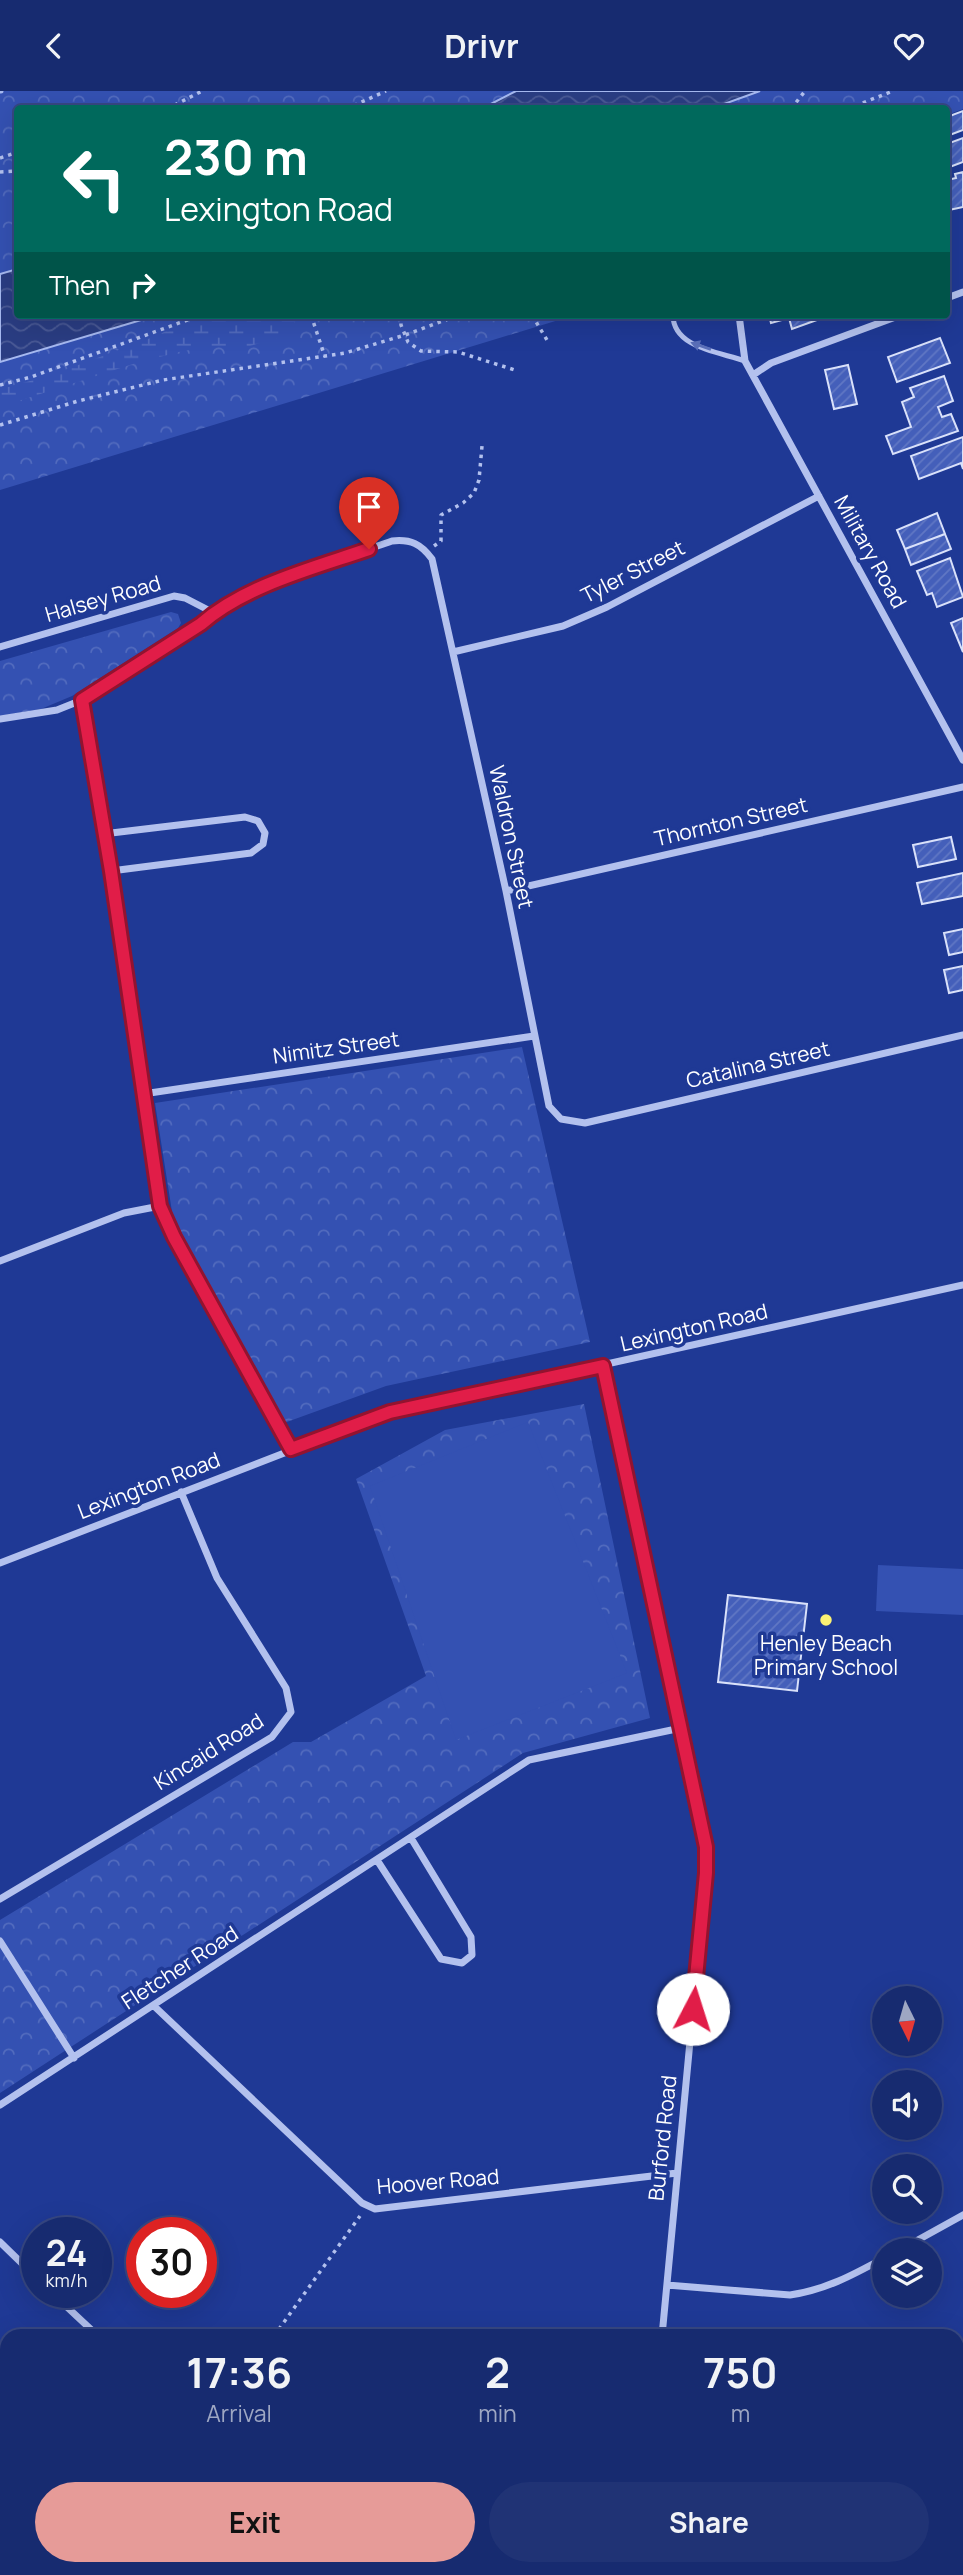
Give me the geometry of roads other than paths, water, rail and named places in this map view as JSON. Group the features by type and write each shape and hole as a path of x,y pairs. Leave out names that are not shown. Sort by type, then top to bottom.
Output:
{"street":[{"name":"Military Road","path":"740,319 745,361 963,760"},
{"path":"753,375 771,363 890,319"},
{"name":"Tyler Street","path":"453,652 563,626 607,607 819,496"},
{"name":"Waldron Street","path":"214,613 274,582 392,541 412,542 429,555 506,891 549,1107 561,1119"},
{"name":"Halsey Road","path":"0,647 174,596 186,598 214,613"},
{"path":"0,719 57,711 82,700 214,613"},
{"path":"82,700 111,871 160,1206 174,1237 291,1449"},
{"name":"Thornton Street","path":"506,891 963,787"},
{"path":"103,834 245,817 258,821 265,833 263,844 251,853 111,871"},
{"name":"Catalina Street","path":"561,1119 585,1123 963,1035"},
{"name":"Nimitz Street","path":"143,1094 534,1036"},
{"path":"0,1261 124,1213 160,1206"},
{"name":"Lexington Road","path":"0,1563 390,1412 963,1286"},
{"name":"Burford Road","path":"603,1366 706,1847 706,1873 663,2329"},
{"name":"Kincaid Road","path":"0,1899 272,1737 291,1712 286,1688 217,1578 181,1492"},
{"name":"Fletcher Road","path":"0,2105 529,1760 681,1728"},
{"path":"377,1860 441,1959 463,1963 472,1955 471,1937 411,1838"},
{"path":"0,1941 74,2058"},
{"name":"Hoover Road","path":"154,2006 362,2203 375,2209 677,2173"},
{"path":"921,2238 963,2215"},
{"path":"0,2242 21,2262"},
{"path":"667,2285 790,2295 810,2292 840,2282 872,2265"},
{"path":"68,2308 91,2329"}],"lane":[{"path":"673,319 680,335 692,344 745,361"}],"water":[{"path":"516,91 760,91 721,105 489,105"},
{"path":"14,270 14,319 145,319 0,362 0,274"}],"place":[{"name":"Henley Beach Primary School","path":"826,1620"}]}
